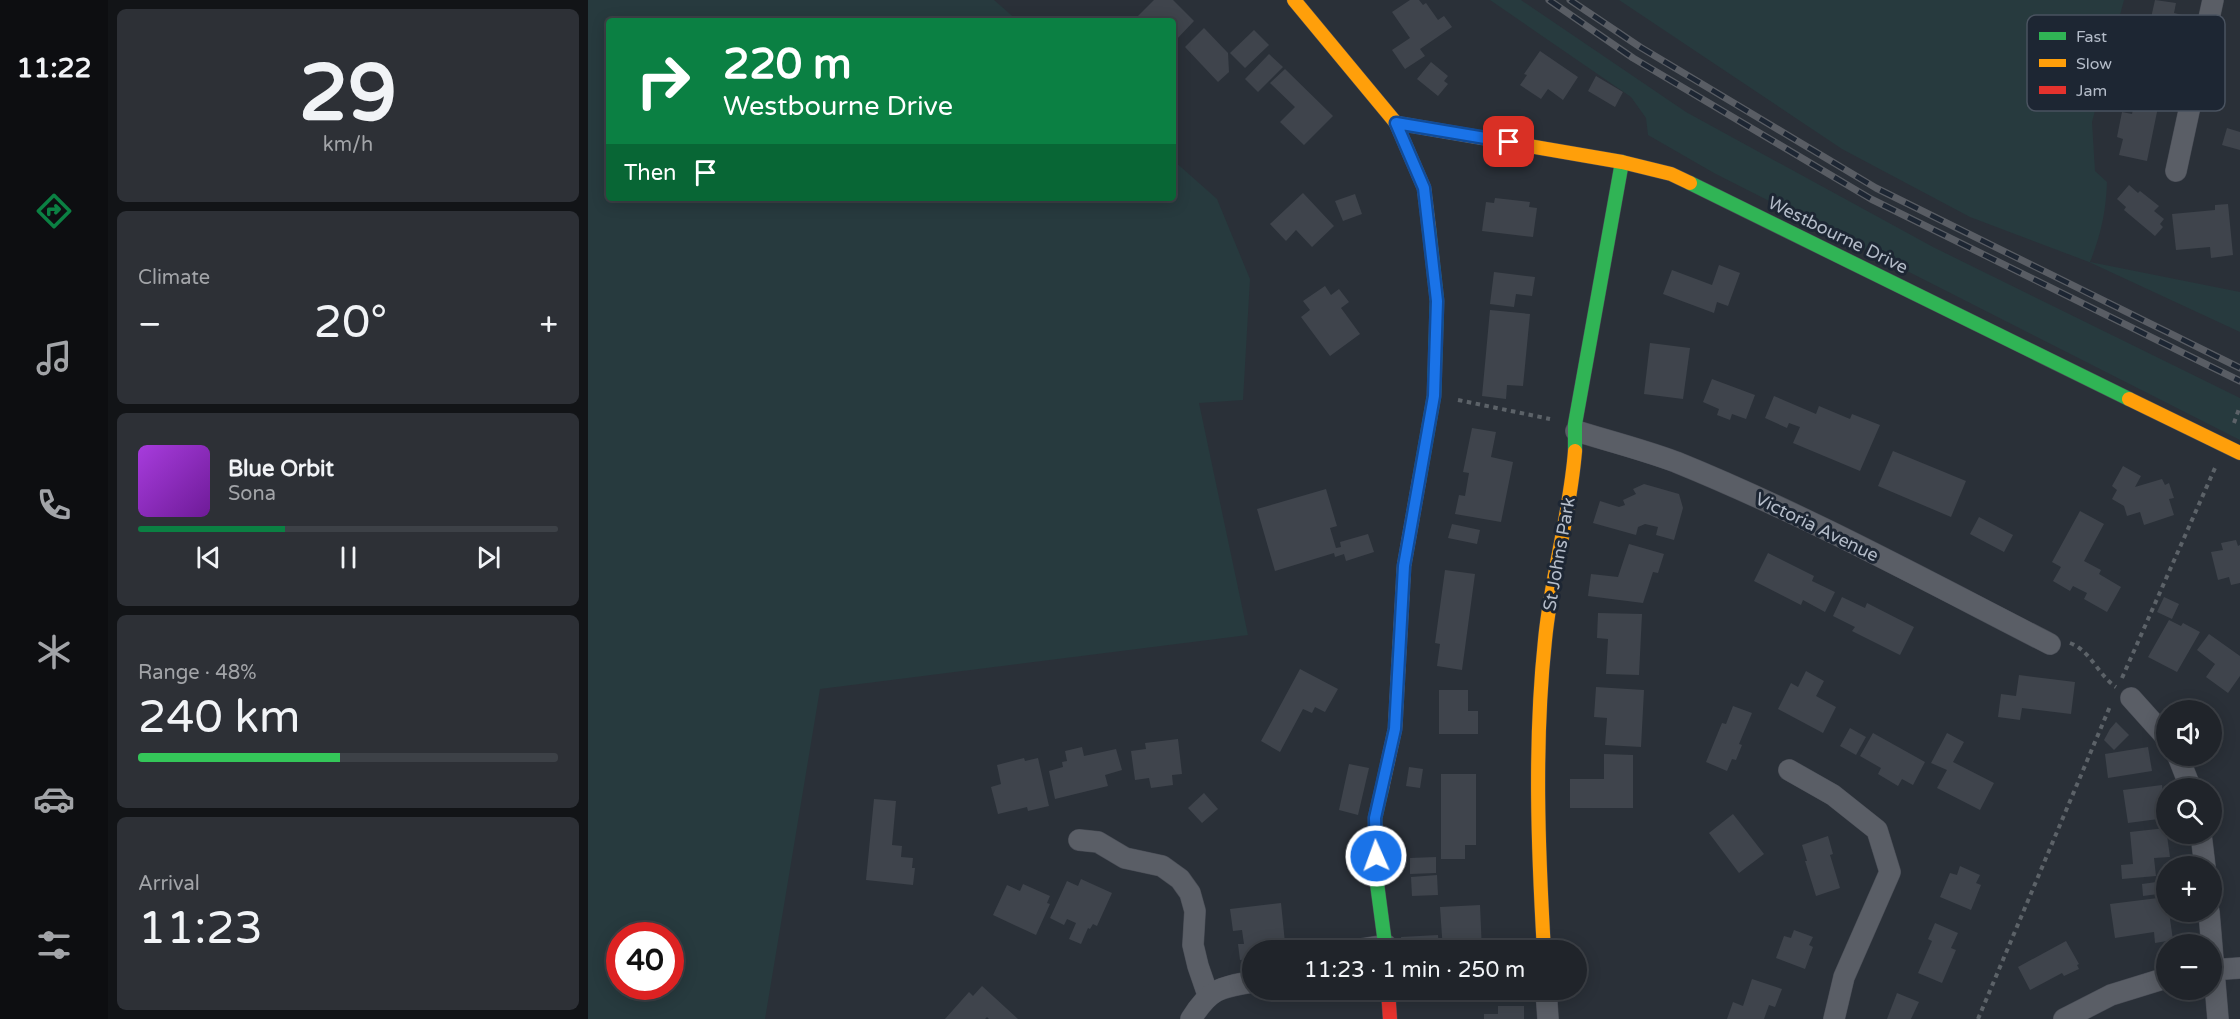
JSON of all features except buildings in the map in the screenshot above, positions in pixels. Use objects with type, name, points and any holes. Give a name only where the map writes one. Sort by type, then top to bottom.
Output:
[{"type":"street","points":[[1294,0],[1396,123],[1424,188],[1437,301],[1434,396],[1404,566],[1395,729],[1375,818],[1376,876],[1385,940]]},
{"type":"street","points":[[2210,15],[2213,0]]},
{"type":"street","points":[[2176,171],[2189,111]]},
{"type":"street","name":"Westbourne Drive","points":[[1396,123],[1622,162],[1671,174],[2240,453]]},
{"type":"street","name":"St Johns Park","points":[[1543,940],[1539,871],[1541,687],[1550,600],[1576,450],[1576,428],[1622,162]]},
{"type":"street","name":"Victoria Avenue","points":[[1576,428],[1674,462],[1759,499],[1837,535],[2050,644]]},
{"type":"street","points":[[2121,695],[2156,728]]},
{"type":"street","points":[[1789,770],[1833,795],[1877,830],[1890,872],[1844,977],[1834,1019]]},
{"type":"street","points":[[1079,840],[1098,842],[1125,858],[1162,866],[1180,879],[1190,894],[1195,911],[1193,945],[1209,995]]},
{"type":"street","points":[[2222,969],[2240,968]]},
{"type":"street","points":[[2064,1019],[2111,995],[2156,981]]},
{"type":"street","points":[[1191,1019],[1209,995],[1221,988],[1242,984]]},
{"type":"street","points":[[1389,1000],[1390,1019]]},
{"type":"street","points":[[1547,1000],[1548,1019]]},
{"type":"street","points":[[2216,1000],[2218,1019]]},
{"type":"path","points":[[1434,396],[1576,428]]},
{"type":"path","points":[[1978,1019],[2121,695],[2224,446]]},
{"type":"path","points":[[2050,644],[2060,640],[2082,648],[2108,681]]},
{"type":"green space","points":[[588,0],[994,0],[1015,18],[606,18],[606,201],[1176,201],[1176,163],[1217,199],[1250,279],[1243,400],[1199,403],[1248,635],[820,689],[765,1019],[588,1019]]},
{"type":"green space","points":[[1490,0],[1521,0],[1686,112],[1933,247],[2240,398],[2240,440],[1714,173],[1648,135],[1646,118],[1631,97]]},
{"type":"green space","points":[[1619,0],[2124,0],[2120,15],[2027,15],[2027,111],[2095,111],[2092,122],[2095,171],[2107,182],[2102,223],[2090,262],[2240,292],[2240,332],[2089,262],[1970,217],[1842,149]]},
{"type":"railway","points":[[1549,0],[1633,58],[1871,199],[2240,381]]},
{"type":"railway","points":[[1570,0],[1640,47],[1876,188],[2240,368]]},
{"type":"traffic: fast","points":[[1575,451],[1575,424],[1622,162]]},
{"type":"traffic: fast","points":[[1690,183],[2129,399]]},
{"type":"traffic: fast","points":[[1419,481],[1434,396],[1437,301],[1429,229]]},
{"type":"traffic: fast","points":[[1382,788],[1375,818],[1376,876],[1385,940]]},
{"type":"traffic: slow","points":[[1294,0],[1396,123],[1424,188],[1429,229]]},
{"type":"traffic: slow","points":[[1396,123],[1622,162],[1671,174],[1690,183]]},
{"type":"traffic: slow","points":[[2129,399],[2240,453]]},
{"type":"traffic: slow","points":[[1543,940],[1538,796],[1539,718],[1548,616],[1573,475],[1575,451]]},
{"type":"traffic: slow","points":[[1382,788],[1395,729],[1404,566],[1419,481]]},
{"type":"traffic: jam","points":[[1389,1000],[1390,1019]]},
{"type":"route","points":[[1376,856],[1375,818],[1395,729],[1404,566],[1434,396],[1437,301],[1424,188],[1396,123],[1509,142]]}]
